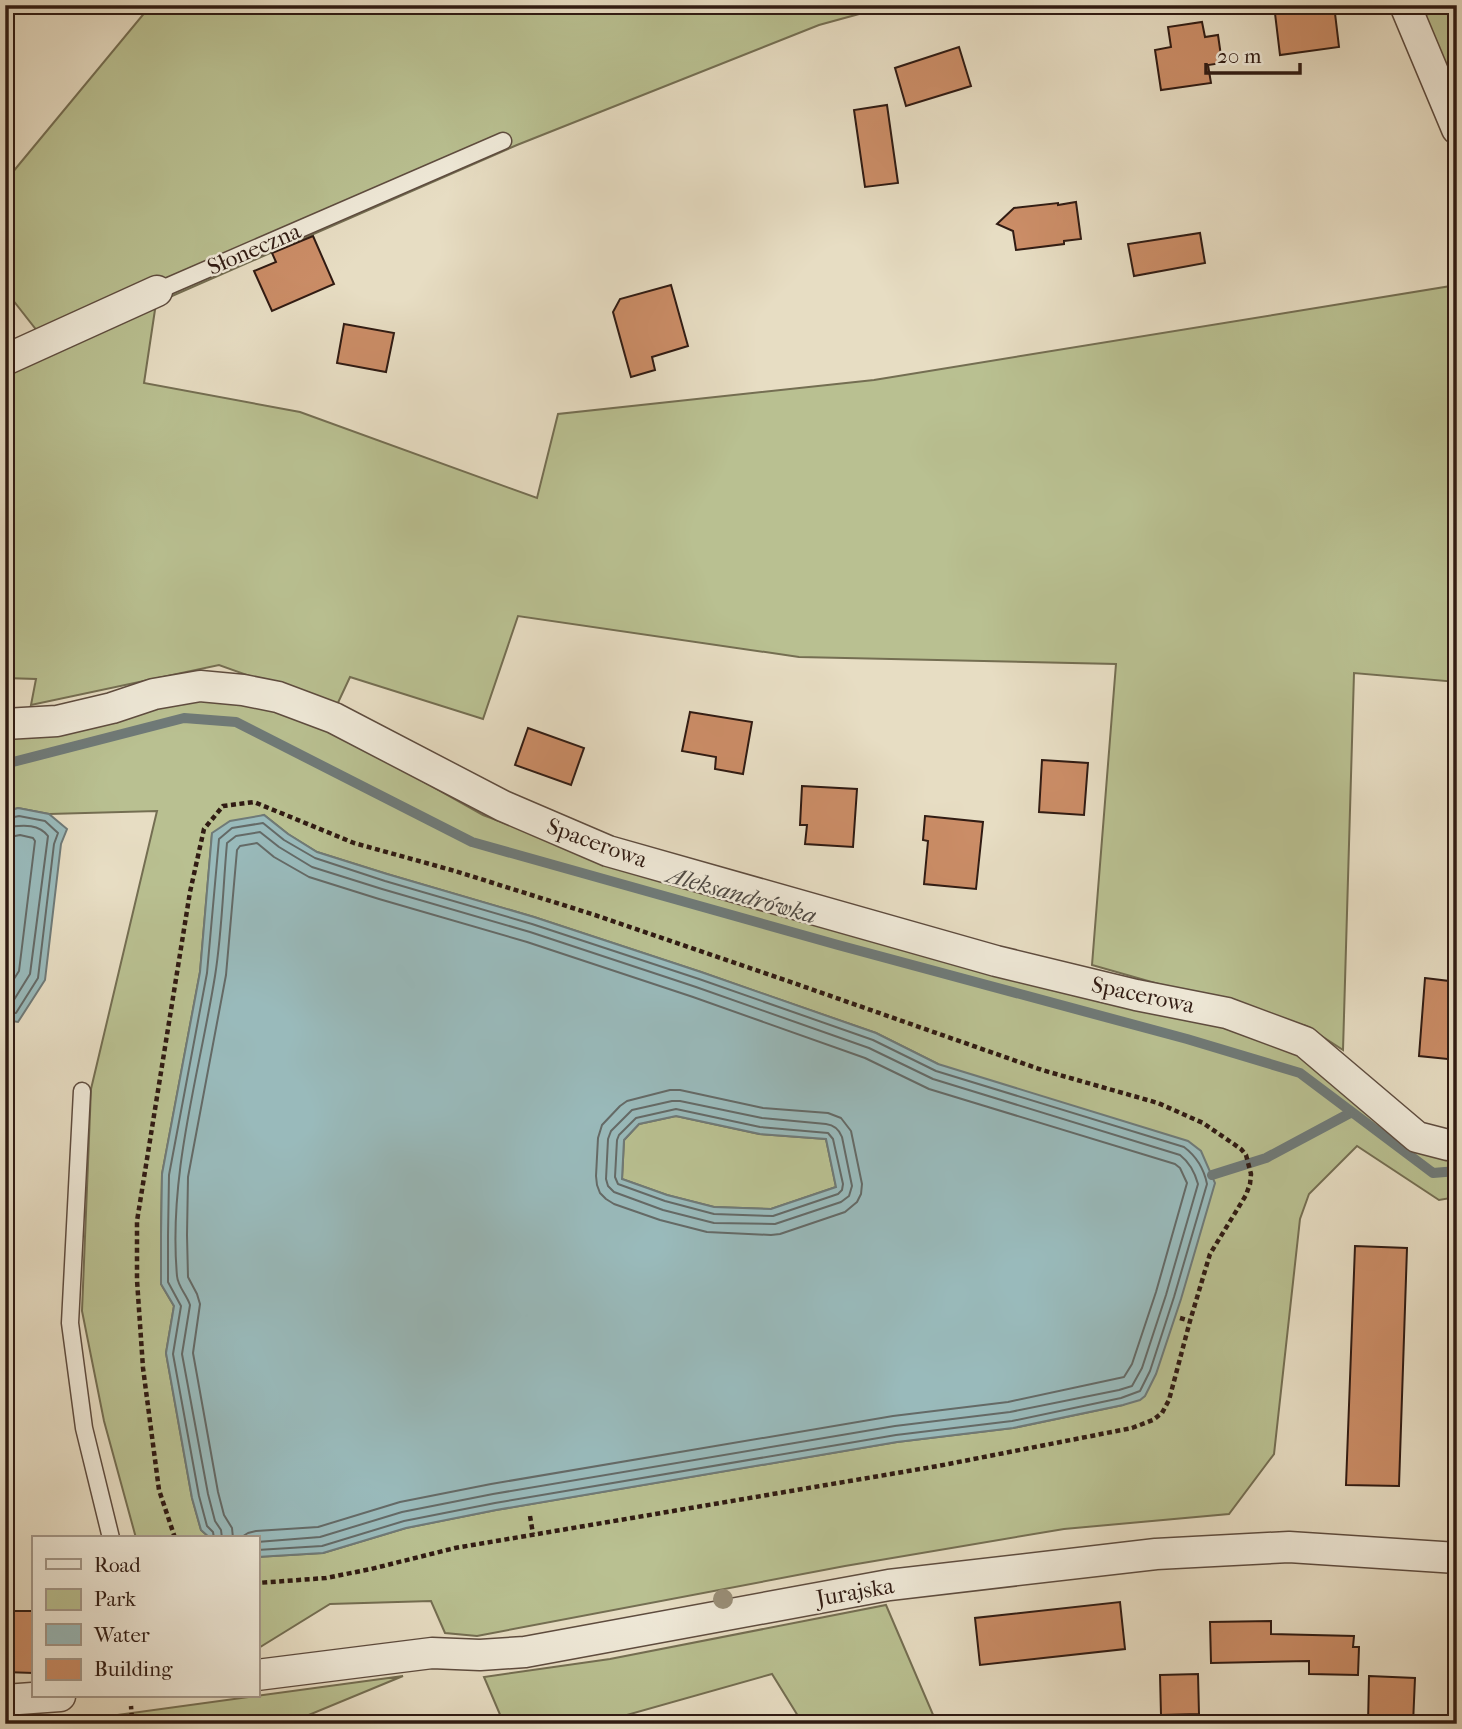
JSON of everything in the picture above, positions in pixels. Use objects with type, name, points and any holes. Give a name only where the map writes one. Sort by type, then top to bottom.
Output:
[{"type":"street","points":[[1405,5],[1457,129]]},
{"type":"street","name":"Słoneczna","points":[[5,360],[157,291]]},
{"type":"street","name":"Spacerowa","points":[[5,724],[57,721],[112,708],[153,694],[200,686],[278,696],[334,719],[503,806],[608,851],[996,961],[1136,995],[1227,1013],[1305,1042],[1417,1137],[1448,1145],[1457,1144]]},
{"type":"street","name":"Jurajska","points":[[259,1675],[432,1653],[480,1655],[525,1652],[889,1585],[1156,1553],[1289,1547],[1457,1558]]},
{"type":"street","points":[[5,1700],[32,1698]]},
{"type":"lane","name":"Słoneczna","points":[[157,291],[503,141]]},
{"type":"lane","points":[[82,1091],[70,1323],[84,1428],[111,1536]]},
{"type":"path","points":[[174,1536],[159,1490],[144,1368],[137,1280],[137,1221],[190,892],[204,829],[223,806],[254,802],[354,843],[456,871],[594,915],[1042,1070],[1158,1103],[1203,1123],[1246,1155],[1251,1174],[1250,1184],[1210,1254],[1169,1400],[1162,1413],[1153,1420],[1132,1428],[938,1466],[455,1548],[326,1578],[259,1583]]},
{"type":"path","points":[[1180,1318],[1190,1321]]},
{"type":"path","points":[[530,1516],[533,1534]]},
{"type":"path","points":[[127,1724],[132,1720],[131,1706]]},
{"type":"green space","points":[[151,5],[892,5],[819,25],[517,145],[156,303],[144,383],[300,412],[537,498],[558,414],[874,380],[1457,285],[1457,682],[1354,673],[1343,1050],[1306,1026],[1092,965],[1116,664],[799,657],[518,616],[483,719],[350,677],[336,707],[219,665],[31,705],[36,679],[5,678],[5,373],[52,350],[5,290],[5,167],[12,173]]},
{"type":"green space","points":[[1457,10],[1457,88],[1422,15]]},
{"type":"green space","points":[[229,696],[332,730],[483,815],[633,871],[1225,1023],[1295,1051],[1457,1156],[1457,1197],[1439,1200],[1357,1146],[1309,1194],[1300,1219],[1274,1454],[1229,1514],[1064,1529],[845,1566],[477,1636],[445,1633],[431,1601],[330,1604],[259,1648],[259,1557],[323,1553],[406,1528],[496,1510],[897,1442],[1013,1428],[1123,1405],[938,1064],[876,1033],[701,972],[534,917],[317,852],[264,815],[212,834],[200,972],[162,1174],[161,1284],[174,1306],[166,1353],[192,1498],[201,1530],[208,1536],[135,1536],[104,1421],[82,1311],[91,1089],[157,811],[49,814],[18,808],[5,812],[5,732],[183,699]]},
{"type":"green space","points":[[676,1116],[759,1134],[826,1139],[836,1187],[771,1209],[714,1207],[667,1195],[622,1179],[624,1140],[639,1124]]},
{"type":"green space","points":[[886,1605],[937,1724],[803,1724],[772,1674],[595,1724],[504,1724],[484,1677],[610,1659]]},
{"type":"green space","points":[[403,1676],[287,1724],[59,1723],[242,1698],[259,1698],[259,1696]]},
{"type":"water","points":[[18,808],[49,814],[67,829],[61,844],[45,980],[18,1022],[5,1020],[5,812]]},
{"type":"water","points":[[264,815],[317,852],[534,917],[701,972],[876,1033],[938,1064],[1188,1141],[1201,1151],[1215,1183],[1181,1299],[1156,1374],[1145,1396],[1123,1405],[1013,1428],[897,1442],[496,1510],[406,1528],[323,1553],[259,1557],[259,1536],[208,1536],[201,1530],[192,1498],[166,1353],[174,1306],[161,1284],[162,1174],[200,972],[212,833],[230,821]],"holes":[[[676,1116],[760,1134],[826,1139],[836,1187],[771,1209],[714,1207],[667,1195],[622,1179],[624,1140],[639,1124]]]},
{"type":"building","points":[[1274,5],[1334,5],[1339,47],[1280,55]]},
{"type":"building","points":[[1202,22],[1205,37],[1218,35],[1222,63],[1208,65],[1211,83],[1161,90],[1155,50],[1171,47],[1168,27]]},
{"type":"building","points":[[959,47],[971,86],[906,106],[895,68]]},
{"type":"building","points":[[887,105],[898,183],[865,187],[854,110]]},
{"type":"building","points":[[1076,202],[1081,239],[1064,241],[1064,244],[1016,250],[1013,231],[997,224],[1014,208]]},
{"type":"building","points":[[1200,233],[1205,263],[1134,276],[1128,244]]},
{"type":"building","points":[[313,236],[334,284],[272,311],[254,271],[276,262],[272,253]]},
{"type":"building","points":[[671,285],[688,346],[652,357],[655,370],[631,377],[613,312],[620,299]]},
{"type":"building","points":[[344,324],[394,333],[386,372],[337,363]]},
{"type":"building","points":[[690,712],[752,722],[743,774],[715,769],[716,757],[682,751]]},
{"type":"building","points":[[528,728],[584,748],[571,785],[515,765]]},
{"type":"building","points":[[1042,760],[1088,763],[1084,815],[1039,812]]},
{"type":"building","points":[[802,786],[857,789],[853,847],[805,844],[807,825],[800,825]]},
{"type":"building","points":[[925,816],[983,822],[976,889],[924,884],[928,841],[923,840]]},
{"type":"building","points":[[1425,978],[1457,982],[1457,1060],[1419,1056]]},
{"type":"building","points":[[1355,1246],[1407,1248],[1399,1486],[1346,1485]]},
{"type":"building","points":[[1120,1602],[1125,1649],[980,1665],[975,1618]]},
{"type":"building","points":[[5,1611],[32,1611],[32,1673],[5,1672]]},
{"type":"building","points":[[1271,1621],[1271,1634],[1354,1636],[1353,1647],[1359,1647],[1358,1675],[1309,1674],[1309,1661],[1211,1663],[1210,1622]]},
{"type":"building","points":[[1198,1674],[1199,1714],[1161,1715],[1160,1675]]},
{"type":"building","points":[[1369,1676],[1415,1678],[1413,1724],[1368,1724]]},
{"type":"waterway","name":"Aleksandrówka","points":[[5,764],[184,718],[236,722],[472,842],[1187,1039],[1300,1073],[1433,1173],[1457,1171]]},
{"type":"waterway","points":[[1212,1175],[1266,1158],[1352,1112]]}]
